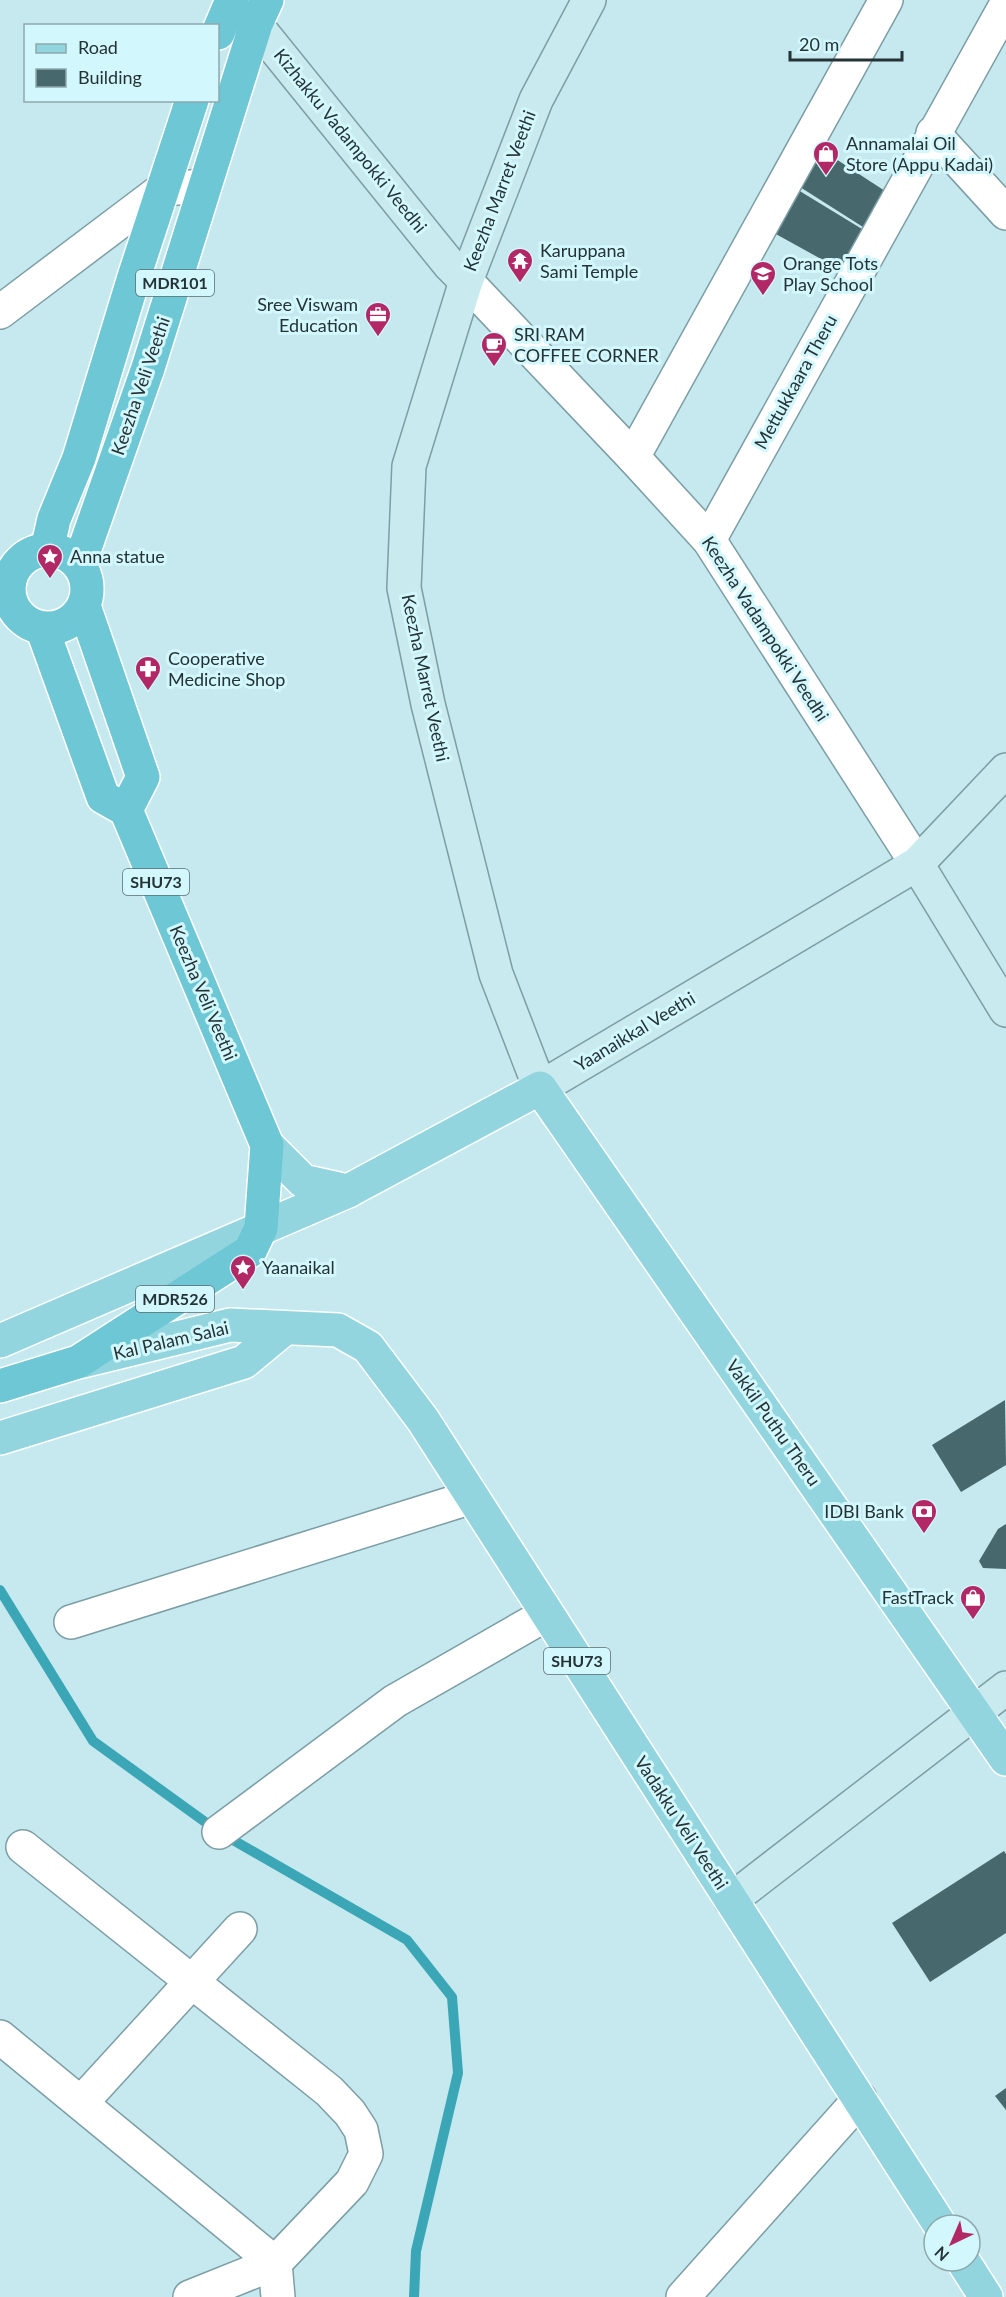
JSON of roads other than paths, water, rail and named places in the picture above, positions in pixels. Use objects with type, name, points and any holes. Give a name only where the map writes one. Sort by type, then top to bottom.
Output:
[{"type":"highway","points":[[219,32],[248,6]]},
{"type":"highway","name":"Keezha Veli Veethi","points":[[79,565],[148,368],[206,186],[248,6]]},
{"type":"highway","name":"Keezha Veli Veethi","points":[[47,550],[54,519],[79,458],[191,102]]},
{"type":"highway","points":[[21,623],[55,628],[67,625],[77,617],[84,606],[87,585],[85,574],[70,556],[47,550],[27,556],[7,573],[10,595],[14,608],[102,797],[126,810],[143,777],[84,606]]},
{"type":"highway","name":"Keezha Veli Veethi","points":[[126,810],[267,1145]]},
{"type":"highway","name":"MDR526","points":[[261,1228],[267,1145]]},
{"type":"highway","name":"Kal Palam Salai","points":[[0,1386],[78,1362],[250,1251],[261,1228]]},
{"type":"main road","name":"Keezha Marret Veethi","points":[[540,1088],[496,974],[428,704],[404,588],[409,466],[466,281],[536,100],[589,0]]},
{"type":"main road","name":"Kizhakku Vadampokki Veedhi","points":[[248,6],[449,264],[466,281]]},
{"type":"main road","name":"Yaanaikkal Veethi","points":[[0,1341],[348,1191],[540,1088],[916,864],[1006,770]]},
{"type":"main road","points":[[916,864],[1006,1010]]},
{"type":"main road","name":"Vakkil Puthu Theru","points":[[540,1088],[1006,1758]]},
{"type":"main road","name":"Keezha Veli Veethi","points":[[267,1145],[303,1181],[348,1191]]},
{"type":"main road","name":"Kal Palam Salai","points":[[78,1362],[230,1325],[338,1330],[368,1347]]},
{"type":"main road","points":[[0,1438],[244,1362],[285,1328]]},
{"type":"main road","name":"Vadakku Veli Veethi","points":[[368,1347],[423,1420],[932,2213]]},
{"type":"main road","points":[[731,1900],[1006,1688]]},
{"type":"main road","points":[[971,2273],[986,2297]]},
{"type":"street","points":[[633,457],[886,0]]},
{"type":"street","name":"Mettukkaara Theru","points":[[709,540],[1006,5]]},
{"type":"street","points":[[933,133],[1006,213]]},
{"type":"street","points":[[0,312],[163,189],[206,186]]},
{"type":"street","name":"Keezha Vadampokki Veedhi","points":[[466,281],[709,540],[916,864]]},
{"type":"street","points":[[71,1622],[472,1497]]},
{"type":"street","points":[[219,1832],[395,1701],[547,1614]]},
{"type":"street","points":[[23,1847],[329,2091],[350,2113],[361,2130],[366,2154],[352,2182],[276,2263],[190,2297]]},
{"type":"street","points":[[81,2103],[240,1929]]},
{"type":"street","points":[[0,2037],[276,2263],[278,2297]]},
{"type":"street","points":[[690,2294],[860,2099]]},
{"type":"waterway","points":[[0,1590],[93,1741],[219,1832],[407,1940],[452,1997],[458,2073],[416,2251],[414,2297]]},
{"type":"place","name":"Annamalai Oil Store (Appu Kadai)","points":[[826,177]]},
{"type":"place","name":"Karuppana Sami Temple","points":[[520,284]]},
{"type":"place","name":"Orange Tots Play School","points":[[763,297]]},
{"type":"place","name":"Sree Viswam Education","points":[[378,338]]},
{"type":"place","name":"SRI RAM COFFEE CORNER","points":[[494,368]]},
{"type":"place","name":"Anna statue","points":[[50,580]]},
{"type":"place","name":"Cooperative Medicine Shop","points":[[148,692]]},
{"type":"place","name":"Yaanaikal","points":[[243,1291]]},
{"type":"place","name":"IDBI Bank","points":[[924,1535]]},
{"type":"place","name":"FastTrack","points":[[973,1621]]}]
